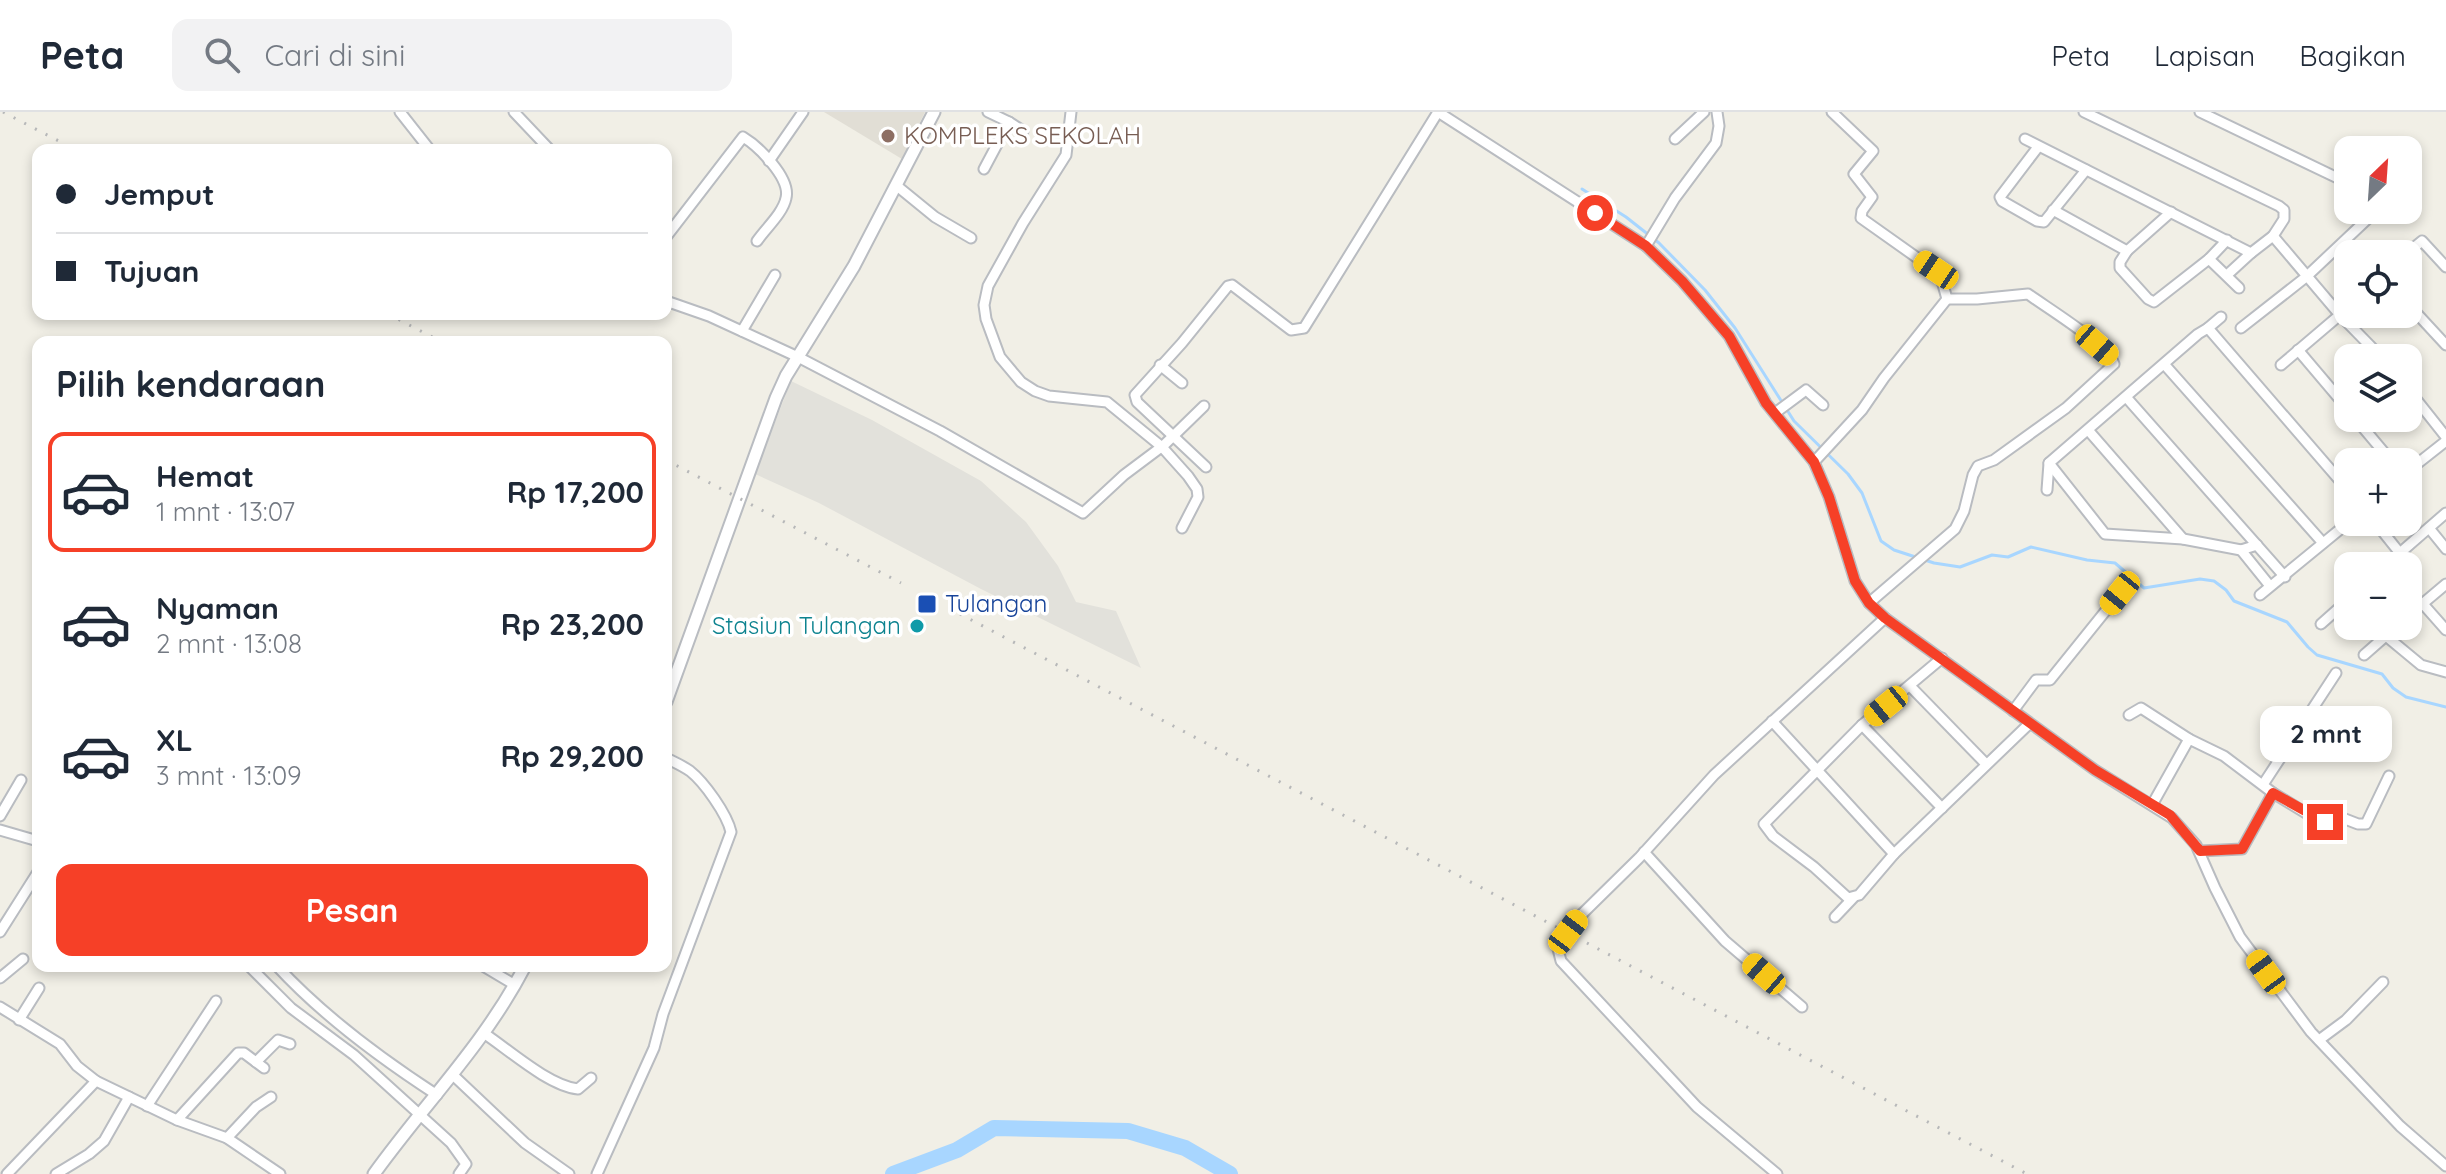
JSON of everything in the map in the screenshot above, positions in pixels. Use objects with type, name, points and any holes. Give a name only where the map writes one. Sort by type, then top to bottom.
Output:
[{"type":"street","points":[[400,112],[425,144]]},
{"type":"street","points":[[514,112],[544,144]]},
{"type":"street","points":[[769,161],[803,112]]},
{"type":"street","points":[[672,685],[776,398],[854,266],[934,112]]},
{"type":"street","points":[[988,112],[1023,131]]},
{"type":"street","points":[[1071,112],[1066,155],[988,286],[984,305],[986,319],[1000,357],[1021,382],[1035,391],[1049,396],[1107,402],[1206,467]]},
{"type":"street","points":[[1182,528],[1198,497],[1197,489],[1134,398],[1228,286],[1232,285],[1291,330],[1304,328],[1438,112],[1649,239],[1729,336],[1766,403],[1781,408],[1814,462],[1829,497],[1855,581],[1869,603],[2029,724],[2172,818],[2200,851],[2240,937],[2319,1040],[2390,1115],[2446,1166]]},
{"type":"street","points":[[1675,139],[1704,112]]},
{"type":"street","points":[[1649,239],[1690,175],[1716,143],[1719,126],[1717,112]]},
{"type":"street","points":[[1832,112],[1872,150],[1854,174],[1872,197],[1861,218],[1940,274],[1947,299]]},
{"type":"street","points":[[2084,112],[2284,210],[2285,216],[2273,236],[2227,275]]},
{"type":"street","points":[[2200,112],[2334,176]]},
{"type":"street","points":[[984,169],[1009,122]]},
{"type":"street","points":[[672,229],[742,137],[769,161],[784,181],[786,197],[757,241]]},
{"type":"street","points":[[2025,139],[2251,253]]},
{"type":"street","points":[[2038,147],[2000,199],[2040,222],[2044,222],[2086,170]]},
{"type":"street","points":[[897,186],[935,217],[971,238]]},
{"type":"street","points":[[2053,210],[2127,251]]},
{"type":"street","points":[[2171,212],[2127,251],[2120,262],[2120,268],[2148,299],[2154,302],[2209,259],[2227,240]]},
{"type":"street","points":[[2241,328],[2306,277],[2362,224]]},
{"type":"street","points":[[2273,236],[2306,277],[2334,302]]},
{"type":"street","points":[[2422,242],[2446,267]]},
{"type":"street","points":[[2209,259],[2239,288]]},
{"type":"street","points":[[742,331],[775,275]]},
{"type":"street","points":[[1869,603],[1955,529],[1978,466],[1994,460],[2066,408],[2114,364],[2111,356],[2083,333],[2028,294],[1947,299]]},
{"type":"street","points":[[1814,462],[1862,410],[1947,299]]},
{"type":"street","points":[[672,303],[798,357],[940,431],[1083,513],[1124,475],[1167,442],[1204,406]]},
{"type":"street","points":[[2047,490],[2049,463],[2221,317]]},
{"type":"street","points":[[2281,365],[2334,319]]},
{"type":"street","points":[[2422,319],[2446,345]]},
{"type":"street","points":[[2208,328],[2334,474]]},
{"type":"street","points":[[2358,328],[2371,344]]},
{"type":"street","points":[[2298,350],[2334,392]]},
{"type":"street","points":[[2164,364],[2323,543]]},
{"type":"street","points":[[1160,365],[1182,383]]},
{"type":"street","points":[[1781,408],[1806,390],[1823,405]]},
{"type":"street","points":[[2126,397],[2285,577]]},
{"type":"street","points":[[2422,407],[2446,439],[2422,459]]},
{"type":"street","points":[[2088,430],[2183,539]]},
{"type":"street","points":[[2367,432],[2380,448]]},
{"type":"street","points":[[2049,463],[2105,534],[2183,539],[2241,550],[2257,545]]},
{"type":"street","points":[[2386,536],[2399,552],[2446,513]]},
{"type":"street","points":[[2429,528],[2446,549]]},
{"type":"street","points":[[2260,595],[2334,534]]},
{"type":"street","points":[[2241,550],[2270,586]]},
{"type":"street","points":[[2446,584],[2423,604],[2446,630]]},
{"type":"street","points":[[2013,711],[2036,680],[2050,680],[2120,593]]},
{"type":"street","points":[[2321,624],[2334,612]]},
{"type":"street","points":[[1777,1174],[1697,1107],[1557,955],[1560,944],[1582,914],[1714,775],[1885,618]]},
{"type":"street","points":[[2364,655],[2381,640]]},
{"type":"street","points":[[2391,640],[2421,665],[2446,672]]},
{"type":"street","points":[[1853,898],[1840,892],[1814,867],[1773,836],[1764,824],[1862,725],[1942,658]]},
{"type":"street","points":[[2264,783],[2336,673]]},
{"type":"street","points":[[1910,686],[1986,764]]},
{"type":"street","points":[[2129,715],[2141,708],[2189,739],[2224,756],[2264,783],[2273,793],[2319,821],[2340,817],[2362,825],[2369,820],[2389,776]]},
{"type":"street","points":[[1772,721],[1894,854]]},
{"type":"street","points":[[1835,917],[1894,854],[2029,724]]},
{"type":"street","points":[[1862,725],[1942,808]]},
{"type":"street","points":[[2152,805],[2189,739]]},
{"type":"street","points":[[597,1174],[654,1048],[663,1014],[731,832],[729,823],[713,799],[691,772],[672,761]]},
{"type":"street","points":[[0,816],[21,780]]},
{"type":"street","points":[[2200,851],[2242,849],[2273,793]]},
{"type":"street","points":[[0,830],[32,839]]},
{"type":"street","points":[[1644,852],[1725,941],[1802,1007]]},
{"type":"street","points":[[0,932],[32,881]]},
{"type":"street","points":[[0,978],[23,959]]},
{"type":"street","points":[[271,972],[296,1000],[365,1054],[432,1100]]},
{"type":"street","points":[[271,972],[296,1000],[365,1054],[418,1115],[451,1143],[466,1164],[460,1174]]},
{"type":"street","points":[[493,972],[515,985]]},
{"type":"street","points":[[374,1174],[485,1034],[522,972]]},
{"type":"street","points":[[2319,1040],[2346,1020],[2383,982]]},
{"type":"street","points":[[19,1020],[39,988]]},
{"type":"street","points":[[147,1106],[216,1001]]},
{"type":"street","points":[[0,1007],[60,1044],[77,1066],[96,1081],[177,1120],[227,1138],[280,1174]]},
{"type":"street","points":[[485,1034],[542,1074],[572,1089],[578,1089],[591,1078]]},
{"type":"street","points":[[177,1120],[238,1053],[244,1053],[260,1065],[278,1040],[290,1044]]},
{"type":"street","points":[[454,1076],[525,1143],[569,1174]]},
{"type":"street","points":[[7,1174],[96,1081]]},
{"type":"street","points":[[56,1174],[104,1141],[129,1097]]},
{"type":"street","points":[[227,1138],[256,1107],[271,1097]]},
{"type":"shaded area","name":"KOMPLEKS SEKOLAH","points":[[824,112],[925,112],[902,159]]},
{"type":"shaded area","points":[[791,381],[872,420],[981,481],[1026,522],[1058,566],[1076,602],[1116,611],[1141,668],[981,589],[819,503],[755,474]]},
{"type":"waterway","points":[[1582,189],[1659,243],[1705,290],[1735,328],[1794,421],[1848,474],[1862,493],[1881,541],[1894,550],[1934,563],[1960,567],[1992,555],[2008,557],[2031,547],[2115,563],[2144,588],[2200,579],[2214,581],[2234,601],[2287,622],[2317,655],[2382,674],[2393,688],[2406,697],[2446,707]]},
{"type":"waterway","points":[[893,1174],[957,1150],[994,1128],[1128,1131],[1185,1148],[1230,1174]]},
{"type":"railway","points":[[3,112],[64,144]]},
{"type":"railway","points":[[400,320],[430,336]]},
{"type":"railway","points":[[672,463],[901,583]]},
{"type":"railway","points":[[960,614],[2027,1174]]},
{"type":"place","name":"KOMPLEKS SEKOLAH","points":[[888,136]]},
{"type":"place","name":"Tulangan","points":[[927,604]]},
{"type":"place","name":"Stasiun Tulangan","points":[[917,626]]},
{"type":"route","points":[[1595,213],[1646,246],[1682,281],[1729,336],[1766,403],[1814,462],[1829,497],[1855,581],[1869,603],[1885,618],[2095,770],[2170,815],[2200,851],[2242,849],[2273,793],[2325,822]]}]
